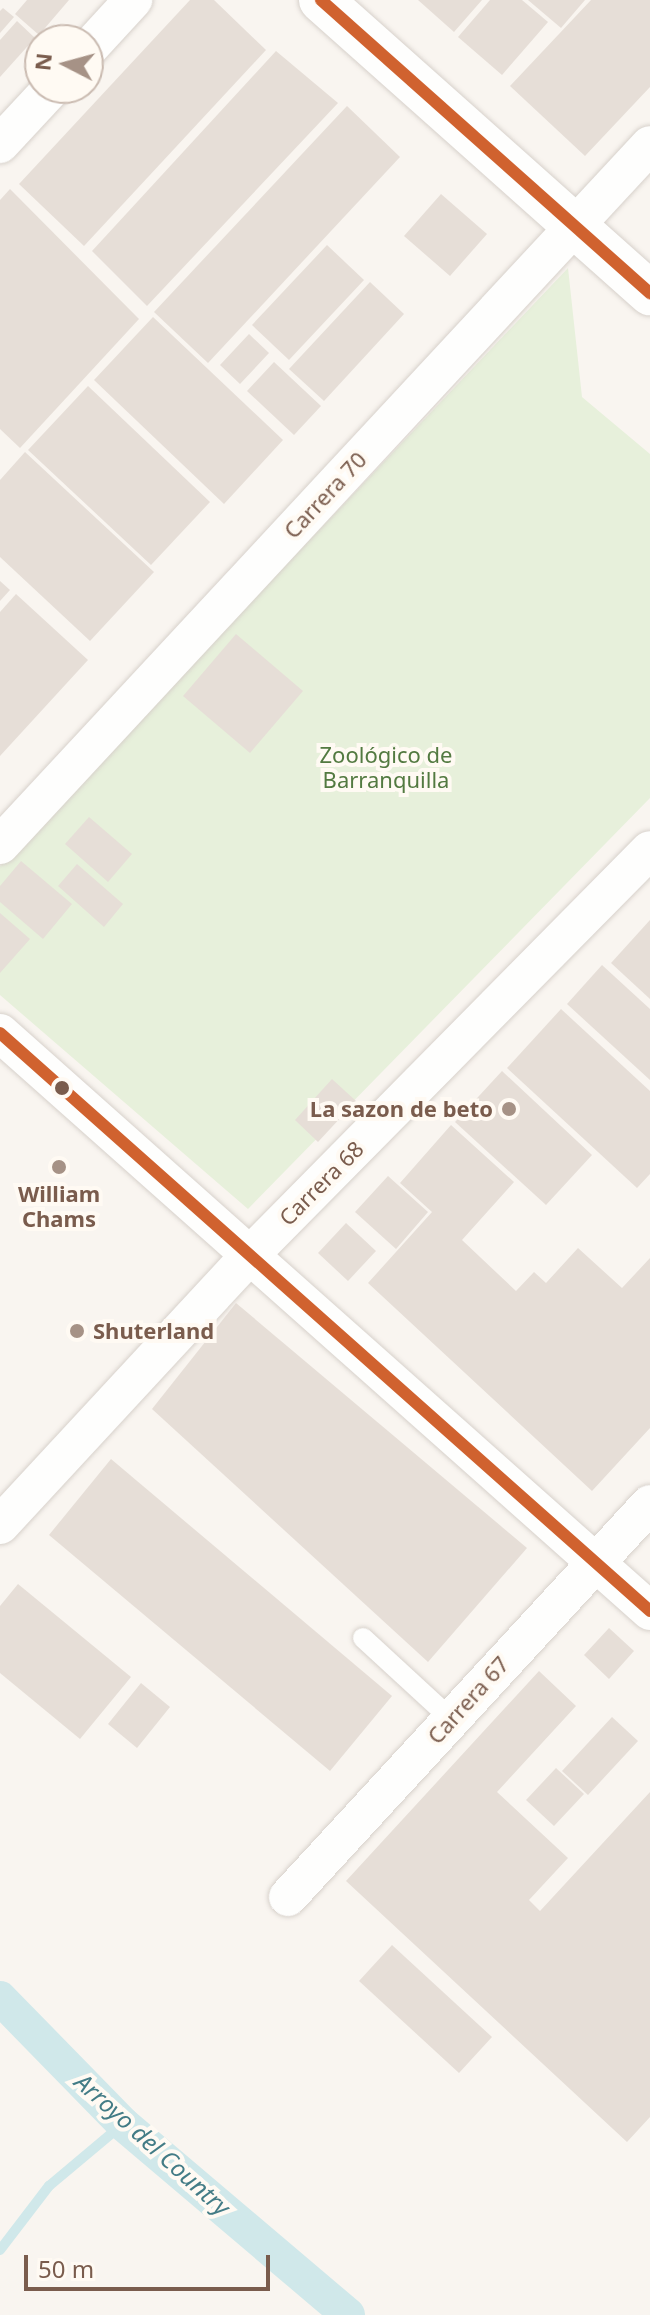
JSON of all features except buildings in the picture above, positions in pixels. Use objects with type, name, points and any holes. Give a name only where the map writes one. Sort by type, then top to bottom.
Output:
[{"type":"street","points":[[104,32],[133,0]]},
{"type":"street","points":[[321,0],[650,293]]},
{"type":"street","points":[[0,144],[37,104]]},
{"type":"street","name":"Carrera 70","points":[[0,845],[650,145]]},
{"type":"street","name":"Carrera 68","points":[[0,1525],[250,1255],[650,850]]},
{"type":"street","points":[[0,1033],[650,1611]]},
{"type":"street","name":"Carrera 67","points":[[288,1897],[650,1504]]},
{"type":"lane","points":[[363,1638],[451,1719]]},
{"type":"green space","name":"Zoológico de Barranquilla","points":[[568,268],[582,397],[650,454],[650,798],[248,1209],[0,995],[0,866]]},
{"type":"waterway","name":"Arroyo del Country","points":[[0,1998],[123,2124],[348,2315]]},
{"type":"waterway","points":[[0,2250],[49,2186],[123,2124]]},
{"type":"transit line","points":[[321,0],[650,293]]},
{"type":"transit line","points":[[0,1033],[650,1611]]},
{"type":"place","name":"La sazon de beto","points":[[509,1109]]},
{"type":"place","name":"William Chams","points":[[59,1167]]},
{"type":"place","name":"Shuterland","points":[[77,1331]]}]
